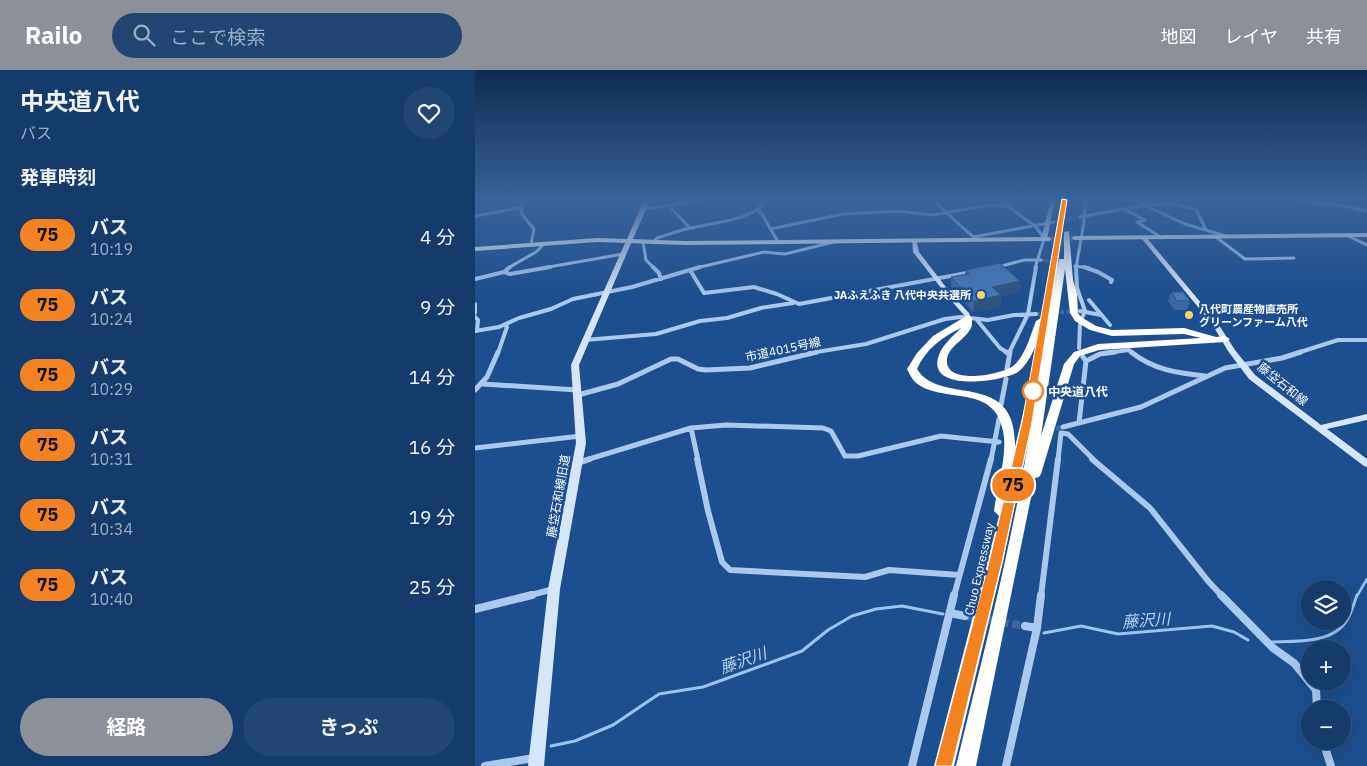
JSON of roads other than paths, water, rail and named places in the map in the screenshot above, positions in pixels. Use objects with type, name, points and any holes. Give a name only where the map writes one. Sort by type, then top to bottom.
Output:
[{"type":"highway","name":"Chuo Expressway","points":[[944,766],[996,562],[1034,389],[1059,232]]},
{"type":"highway","points":[[1074,232],[1069,280],[1073,294],[1073,308],[1078,318],[1085,324],[1112,333],[1184,331],[1225,339]]},
{"type":"highway","points":[[965,766],[1002,606],[1029,475],[1074,236]]},
{"type":"highway","points":[[972,319],[942,359],[943,367],[946,371],[957,377],[978,380],[1002,376],[1015,369],[1027,353],[1040,322],[1055,260]]},
{"type":"highway","points":[[972,319],[938,337],[917,360],[912,369],[916,378],[921,382],[937,388],[965,392],[984,398],[999,408],[1004,415],[1009,431],[1009,445],[996,562]]},
{"type":"highway","points":[[1002,606],[1034,475],[1072,359],[1083,351],[1098,347],[1225,339]]},
{"type":"main road","points":[[629,241],[633,232]]},
{"type":"main road","points":[[1074,236],[1162,238],[1367,235]]},
{"type":"main road","points":[[475,249],[597,240],[778,242],[1045,238]]},
{"type":"main road","name":"藤垈石和線","points":[[1144,238],[1200,305],[1241,364],[1263,386],[1320,428]]},
{"type":"street","points":[[531,244],[535,237],[535,232]]},
{"type":"street","points":[[654,242],[661,236],[674,232]]},
{"type":"street","points":[[773,232],[778,242]]},
{"type":"street","points":[[968,232],[975,238],[1003,232]]},
{"type":"street","points":[[1040,232],[1045,238]]},
{"type":"street","points":[[1007,368],[1009,354],[1027,314],[1046,232]]},
{"type":"street","points":[[1076,232],[1074,236],[1076,287],[1082,318]]},
{"type":"street","points":[[1153,232],[1162,238]]},
{"type":"street","points":[[1215,232],[1229,237]]},
{"type":"street","points":[[1346,235],[1367,245]]},
{"type":"street","points":[[1216,237],[1245,260],[1294,258]]},
{"type":"street","points":[[914,240],[916,252],[950,296],[1000,348],[1009,354]]},
{"type":"street","name":"藤垈石和線旧道","points":[[537,762],[554,589],[581,436],[575,365],[629,241]]},
{"type":"street","points":[[475,304],[475,315],[479,320],[476,331],[505,325],[519,318],[551,309],[573,299],[690,270],[765,252],[785,254],[840,241]]},
{"type":"street","points":[[643,242],[646,260],[659,273],[661,278]]},
{"type":"street","points":[[475,279],[504,272],[515,262],[541,249],[545,243]]},
{"type":"street","points":[[504,272],[510,274],[623,254]]},
{"type":"street","points":[[996,268],[1023,260],[1039,260]]},
{"type":"street","points":[[1075,266],[1084,265],[1107,276],[1112,280],[1111,282]]},
{"type":"street","points":[[690,270],[699,282],[703,293],[754,287],[777,294],[793,303]]},
{"type":"street","points":[[585,340],[656,334],[700,321],[727,318],[761,308],[793,303],[805,304],[979,270]]},
{"type":"street","points":[[1089,300],[1101,316]]},
{"type":"street","points":[[1082,311],[1101,316],[1108,320],[1110,325]]},
{"type":"street","name":"市道4015号線","points":[[483,384],[578,393],[618,384],[671,359],[677,359],[706,370],[750,368],[811,353],[866,344],[945,319],[1036,314]]},
{"type":"street","points":[[1079,348],[1080,324]]},
{"type":"street","points":[[475,390],[483,384],[492,367],[507,327],[505,325]]},
{"type":"street","points":[[1062,430],[1079,423],[1141,407],[1206,376],[1241,364],[1282,358],[1338,340],[1367,340]]},
{"type":"street","points":[[1079,423],[1085,359],[1100,354],[1129,350],[1147,365],[1155,368],[1206,376]]},
{"type":"street","points":[[1001,405],[1006,379]]},
{"type":"street","points":[[1320,428],[1367,417]]},
{"type":"street","points":[[912,766],[959,575],[998,442],[999,419]]},
{"type":"street","points":[[577,463],[691,428],[726,425],[823,428],[831,431],[845,456],[858,456],[941,436],[998,442]]},
{"type":"street","points":[[691,428],[708,512],[722,562],[730,570],[865,577],[889,570],[959,575]]},
{"type":"street","name":"藤垈石和線","points":[[1320,428],[1367,464]]},
{"type":"street","points":[[1006,766],[1037,628],[1062,430]]},
{"type":"street","points":[[1062,430],[1097,464],[1150,508],[1208,581],[1273,648],[1294,662],[1316,690],[1317,700]]},
{"type":"street","points":[[475,448],[581,436]]},
{"type":"street","points":[[475,608],[554,589]]},
{"type":"street","points":[[950,612],[965,616]]},
{"type":"street","points":[[1025,626],[1037,628]]},
{"type":"street","points":[[1326,750],[1331,766]]},
{"type":"street","points":[[485,766],[537,762]]},
{"type":"waterway","name":"藤沢川","points":[[1357,596],[1367,579]]},
{"type":"waterway","name":"藤沢川","points":[[1271,642],[1313,640],[1333,633],[1341,628],[1347,620],[1357,595]]},
{"type":"waterway","name":"藤沢川","points":[[551,746],[575,741],[613,725],[659,694],[703,687],[802,651],[828,630],[852,616],[876,609],[902,606],[943,614]]},
{"type":"waterway","name":"藤沢川","points":[[1044,633],[1081,626],[1118,634],[1212,626],[1234,632],[1248,640]]},
{"type":"tunnel","points":[[1049,239],[1074,238]]},
{"type":"tunnel","points":[[1041,260],[1055,262]]},
{"type":"tunnel","points":[[1036,314],[1076,311]]},
{"type":"tunnel","points":[[1049,431],[1063,427]]},
{"type":"tunnel","points":[[965,616],[1025,626]]},
{"type":"place","name":"JAふえふき 八代中央共選所","points":[[981,295]]},
{"type":"place","name":"八代町農産物直売所 グリーンファーム八代","points":[[1189,315]]},
{"type":"place","name":"中央道八代","points":[[1033,391]]}]
